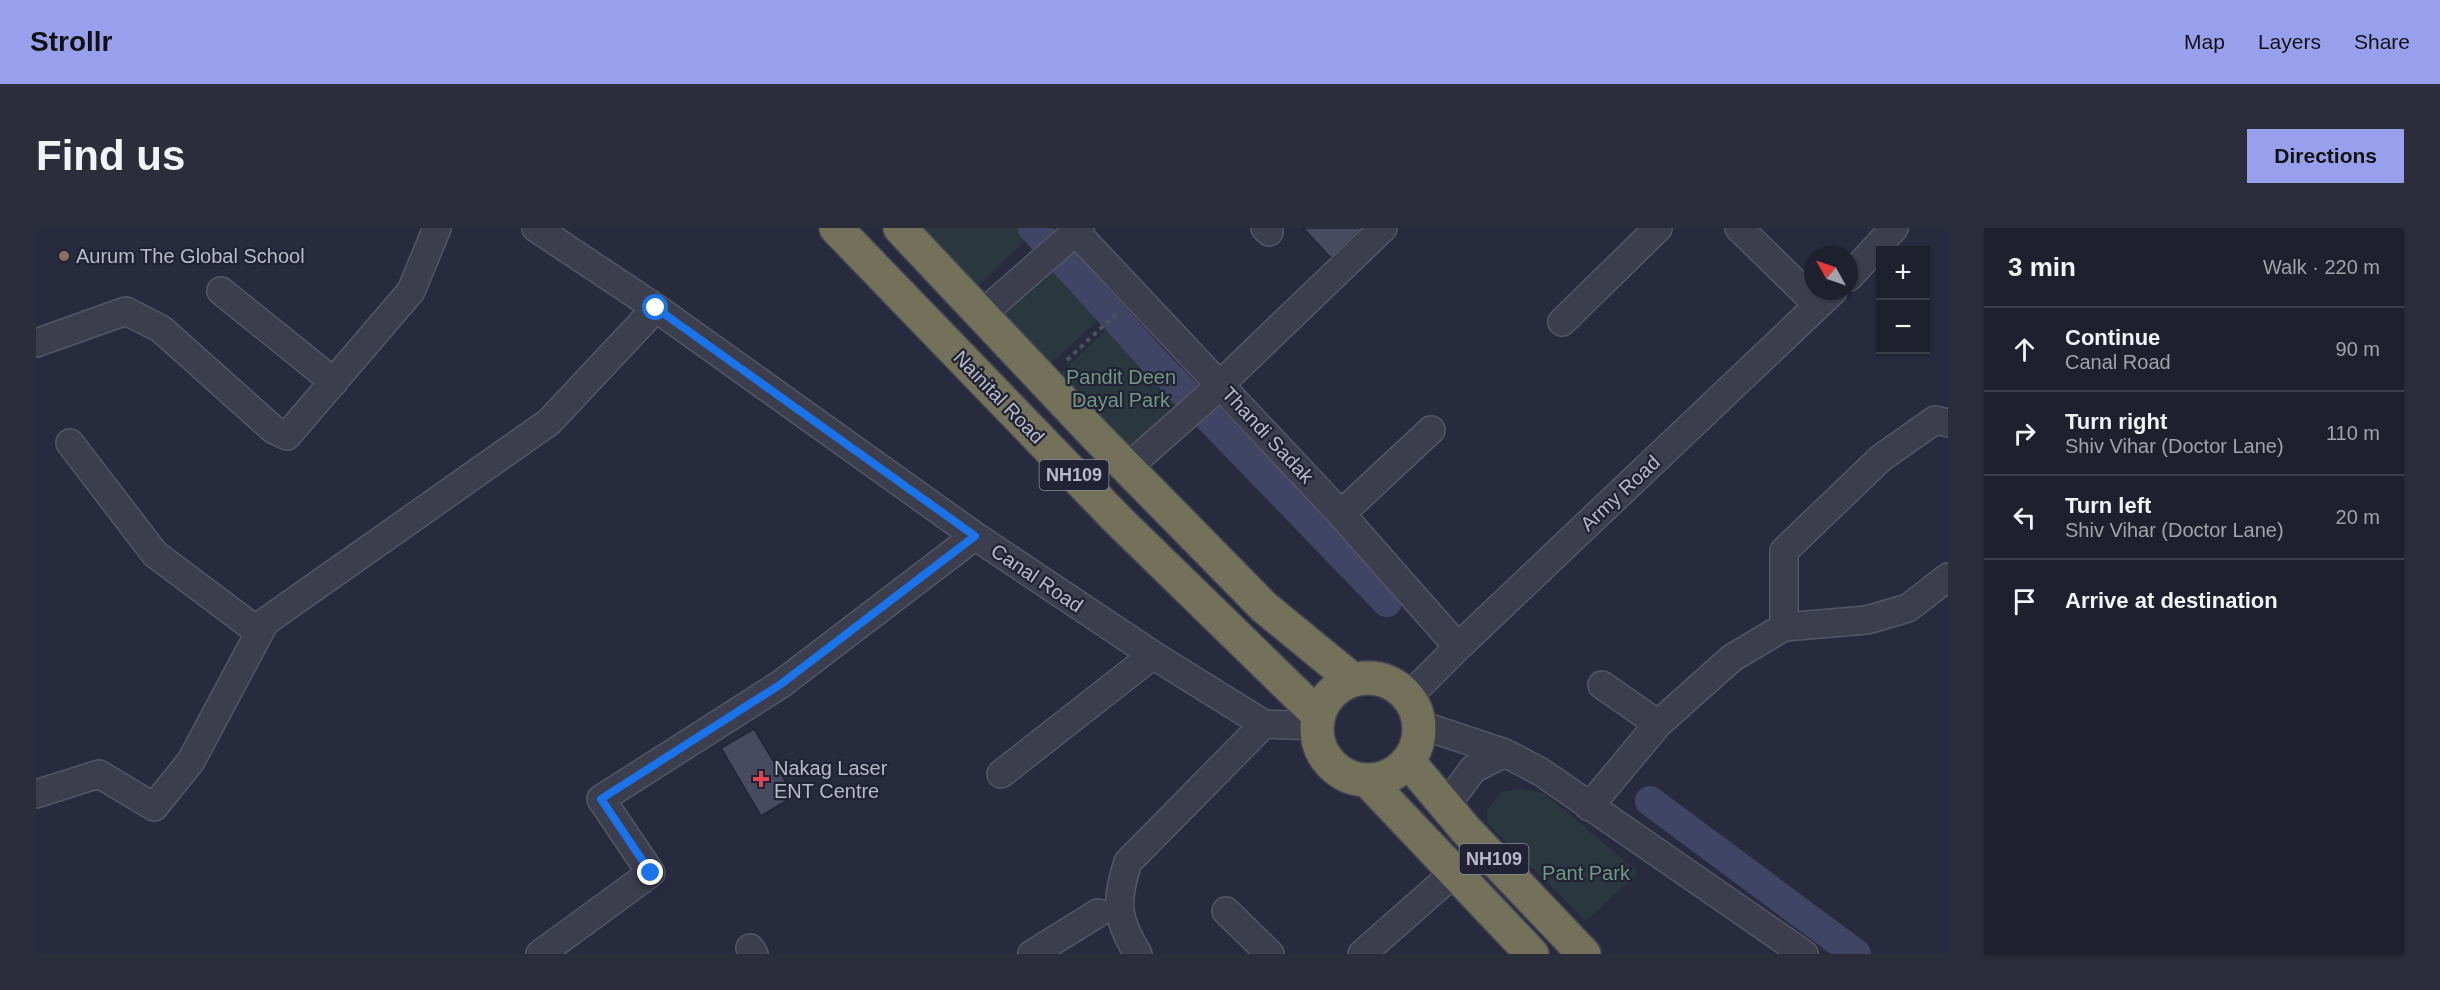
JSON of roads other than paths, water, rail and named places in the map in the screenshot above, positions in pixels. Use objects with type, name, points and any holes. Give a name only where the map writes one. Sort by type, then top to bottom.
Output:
[{"type":"highway","name":"Nainital Road","points":[[836,228],[1118,520],[1318,721]]},
{"type":"highway","name":"NH109","points":[[900,228],[1127,468],[1264,607],[1353,680]]},
{"type":"highway","points":[[949,345],[982,314]]},
{"type":"highway","points":[[1369,678],[1383,680],[1397,687],[1415,711],[1420,737],[1408,761],[1388,776],[1367,780],[1345,774],[1333,766],[1318,741],[1318,721],[1328,697],[1340,687],[1353,680],[1369,678]]},
{"type":"highway","name":"NH109","points":[[1408,761],[1445,807],[1584,954]]},
{"type":"highway","name":"NH109","points":[[1367,780],[1532,954]]},
{"type":"street","points":[[36,344],[126,311],[161,329],[274,430],[287,436],[411,291],[437,228]]},
{"type":"street","name":"Canal Road","points":[[537,228],[656,308],[975,536],[1153,655],[1264,724],[1318,721]]},
{"type":"street","points":[[1127,468],[1205,398],[1383,228]]},
{"type":"street","points":[[1562,322],[1658,228]]},
{"type":"street","points":[[1739,228],[1804,281]]},
{"type":"street","points":[[1858,267],[1894,228]]},
{"type":"street","points":[[982,314],[1067,238]]},
{"type":"street","name":"Thandi Sadak","points":[[1067,238],[1205,398],[1341,514],[1458,647]]},
{"type":"street","points":[[221,291],[334,382]]},
{"type":"street","name":"Army Road","points":[[1415,711],[1458,647],[1823,300]]},
{"type":"street","points":[[36,794],[99,774],[154,807],[191,761],[265,622],[549,422],[656,308]]},
{"type":"street","points":[[1784,627],[1784,551],[1881,458],[1935,420],[1948,423]]},
{"type":"street","points":[[1341,514],[1431,430]]},
{"type":"street","points":[[70,443],[155,554],[259,633]]},
{"type":"street","points":[[540,954],[651,873],[601,799],[781,684],[975,536]]},
{"type":"street","points":[[1589,807],[1658,724],[1732,658],[1784,627],[1867,620],[1908,608],[1948,577]]},
{"type":"street","points":[[1001,774],[1153,655]]},
{"type":"street","points":[[1602,685],[1658,724]]},
{"type":"street","points":[[1415,711],[1540,772],[1804,954]]},
{"type":"street","points":[[1137,954],[1122,929],[1118,893],[1128,862],[1264,724]]},
{"type":"street","points":[[1445,807],[1473,769],[1505,753]]},
{"type":"street","points":[[1362,954],[1455,872]]},
{"type":"street","points":[[1226,910],[1270,954]]},
{"type":"street","points":[[1032,954],[1098,913]]},
{"type":"waterway","points":[[1033,228],[1157,364],[1387,602]]},
{"type":"waterway","points":[[1650,801],[1856,954]]},
{"type":"place","name":"Aurum The Global School","points":[[64,256]]},
{"type":"place","name":"Nakag Laser ENT Centre","points":[[761,779]]},
{"type":"park label","name":"Pandit Deen Dayal Park","points":[[1121,388]]},
{"type":"park label","name":"Pant Park","points":[[1586,873]]}]
